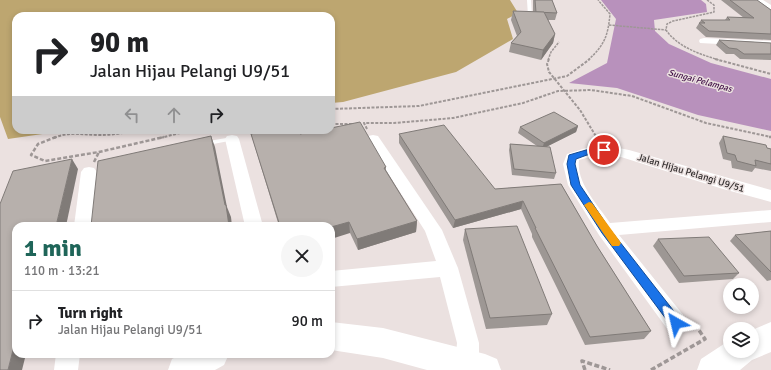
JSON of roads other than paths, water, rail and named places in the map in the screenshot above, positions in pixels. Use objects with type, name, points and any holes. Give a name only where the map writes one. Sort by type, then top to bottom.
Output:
[{"type":"street","points":[[757,0],[771,9]]},
{"type":"street","points":[[704,41],[771,44]]},
{"type":"street","points":[[369,131],[433,230],[448,268],[476,367]]},
{"type":"street","points":[[232,139],[253,222]]},
{"type":"street","name":"Jalan Hijau Pelangi U9/51","points":[[676,323],[605,230],[576,185],[571,164],[572,157],[586,152],[604,150],[624,153],[729,185],[771,196]]},
{"type":"street","points":[[84,222],[93,171]]},
{"type":"street","points":[[605,230],[771,216]]},
{"type":"street","points":[[335,279],[448,268]]},
{"type":"street","points":[[759,342],[771,336]]},
{"type":"street","points":[[335,337],[382,343],[476,367]]},
{"type":"street","points":[[66,370],[68,358]]},
{"type":"street","points":[[184,370],[206,358]]},
{"type":"street","points":[[713,370],[730,358]]},
{"type":"lane","points":[[529,0],[530,16]]},
{"type":"lane","points":[[192,147],[232,139]]},
{"type":"water","name":"Sungai Pelampas","points":[[601,0],[701,0],[706,4],[707,12],[654,20],[655,31],[669,44],[711,63],[771,79],[771,131],[698,115],[617,88],[569,83],[607,63],[616,19]]}]
